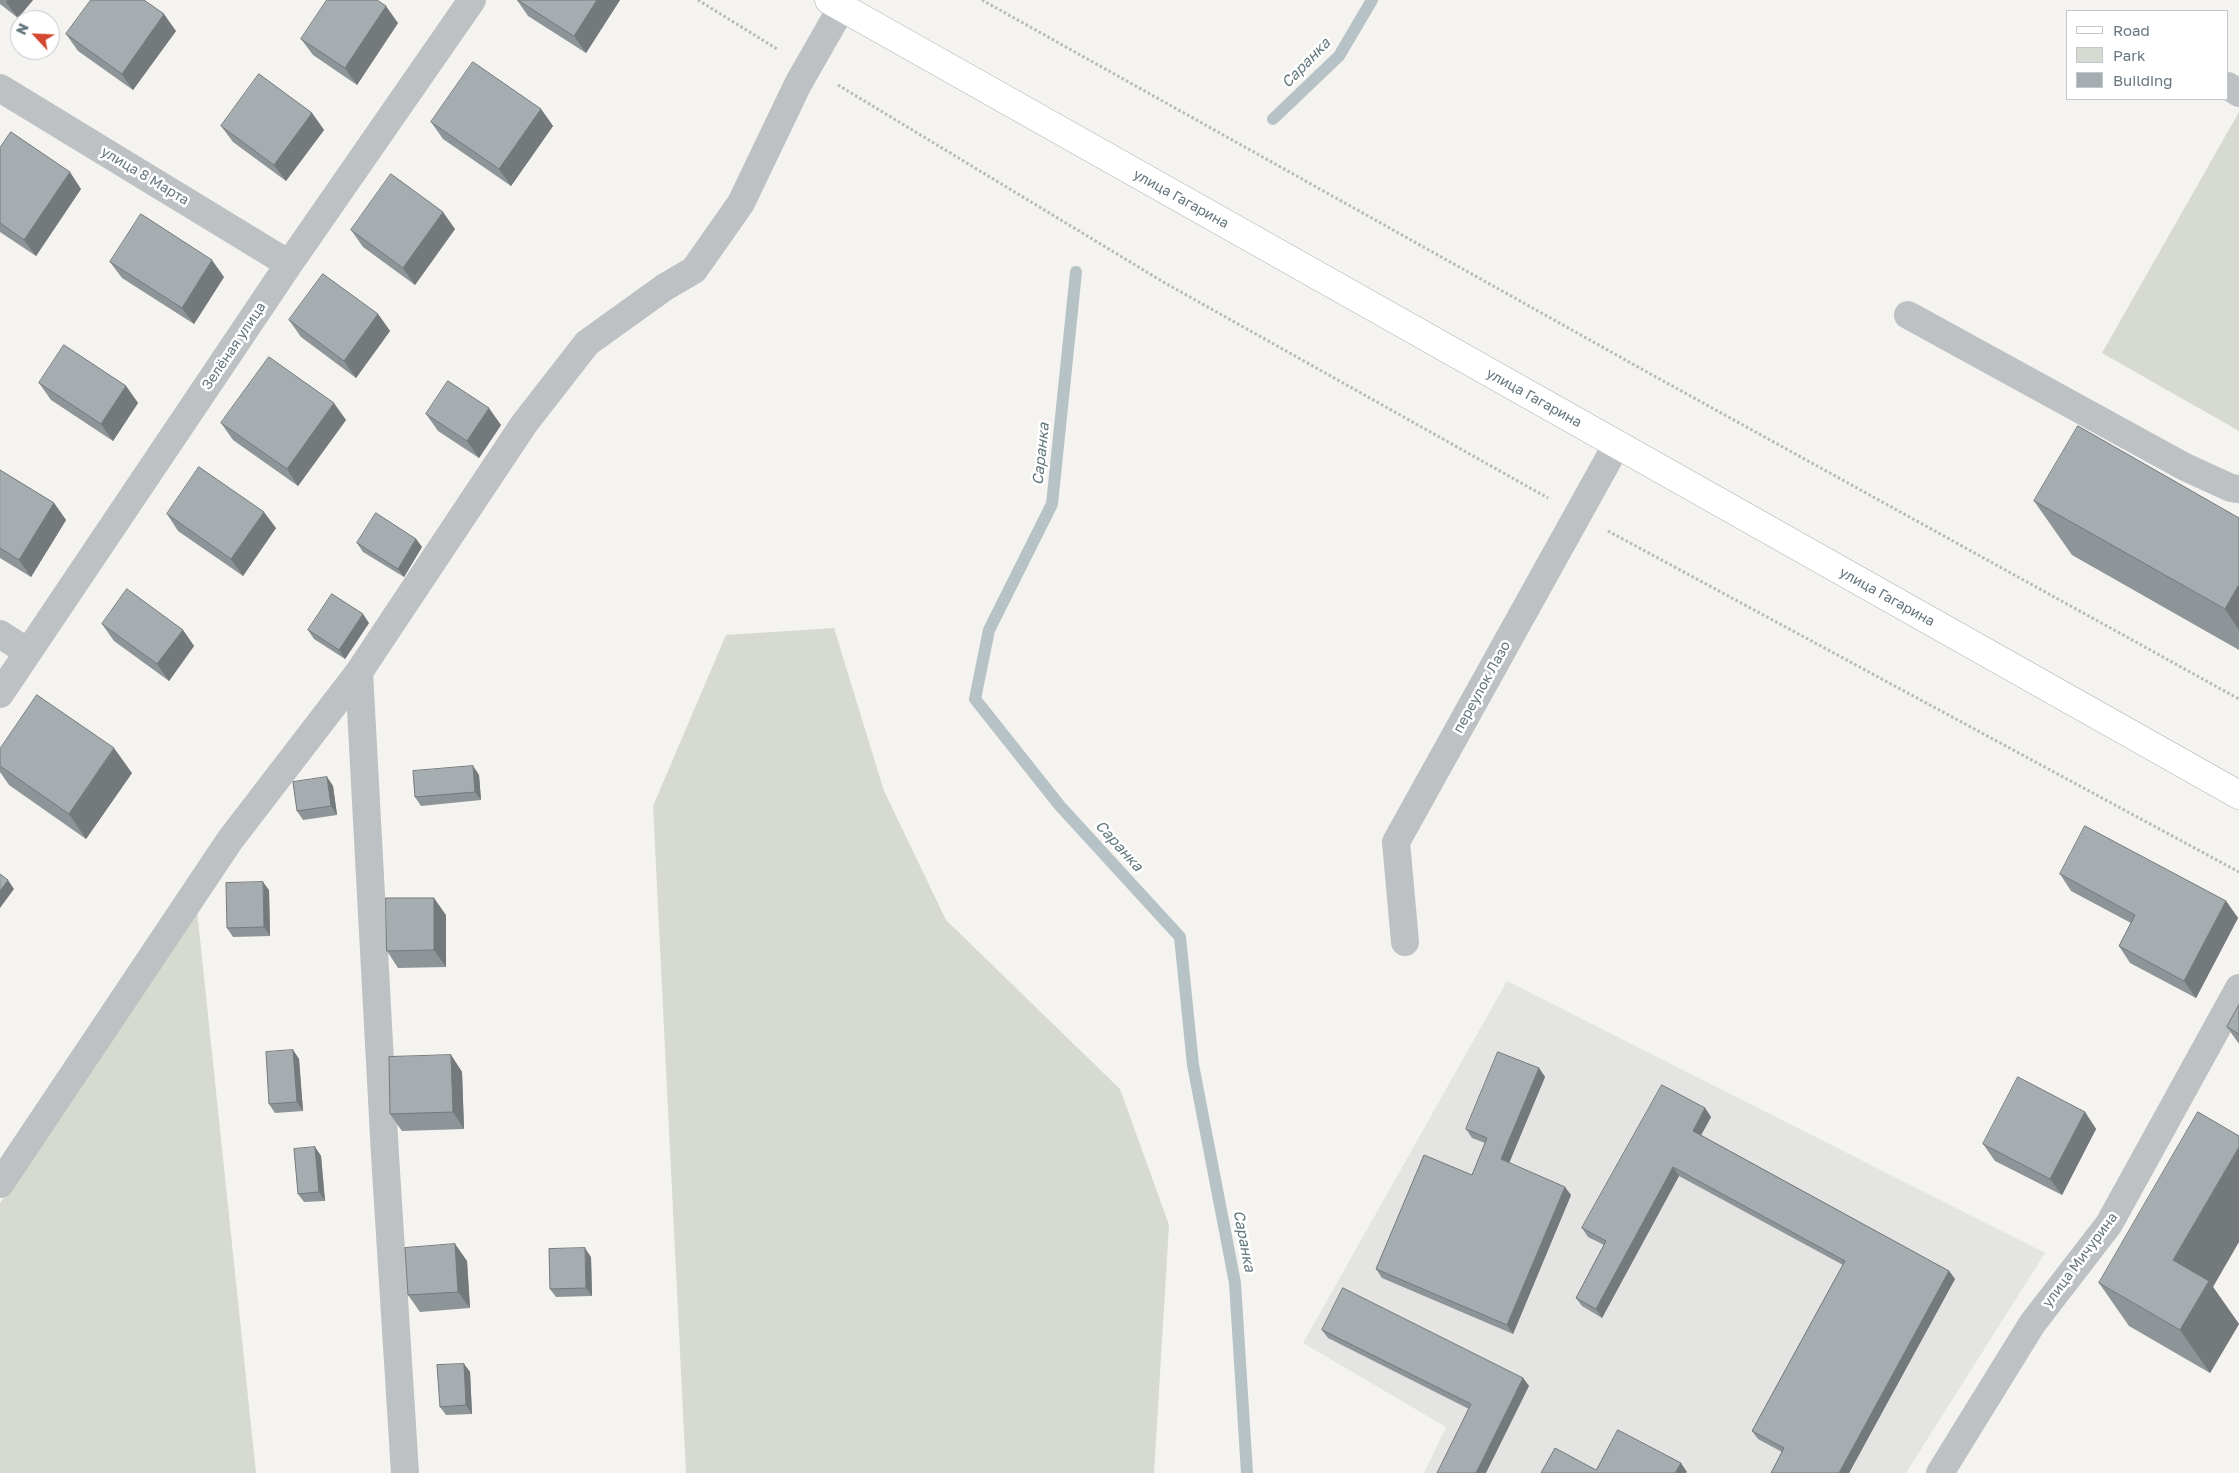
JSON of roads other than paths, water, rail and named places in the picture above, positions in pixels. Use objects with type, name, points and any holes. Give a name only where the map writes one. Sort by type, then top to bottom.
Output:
[{"type":"main road","name":"улица Гагарина","points":[[836,4],[2239,795]]},
{"type":"street","name":"Зелёная улица","points":[[0,694],[289,264],[472,0]]},
{"type":"street","points":[[0,1184],[230,840],[359,672],[524,424],[587,343],[665,287],[694,270],[741,203],[808,67],[836,4]]},
{"type":"street","name":"улица 8 Марта","points":[[0,88],[289,264]]},
{"type":"street","points":[[1908,315],[2185,467],[2231,488],[2239,489]]},
{"type":"street","name":"переулок Лазо","points":[[1405,942],[1396,842],[1617,444]]},
{"type":"street","points":[[0,634],[28,652]]},
{"type":"street","points":[[359,672],[385,1155],[405,1473]]},
{"type":"street","name":"улица Мичурина","points":[[1940,1473],[2032,1324],[2109,1224],[2239,988]]},
{"type":"waterway","name":"Саранка","points":[[1273,119],[1339,56],[1372,0]]},
{"type":"waterway","name":"Саранка","points":[[1076,272],[1052,504],[989,630],[975,699],[1060,806],[1180,937],[1193,1065],[1235,1283],[1247,1473]]}]
